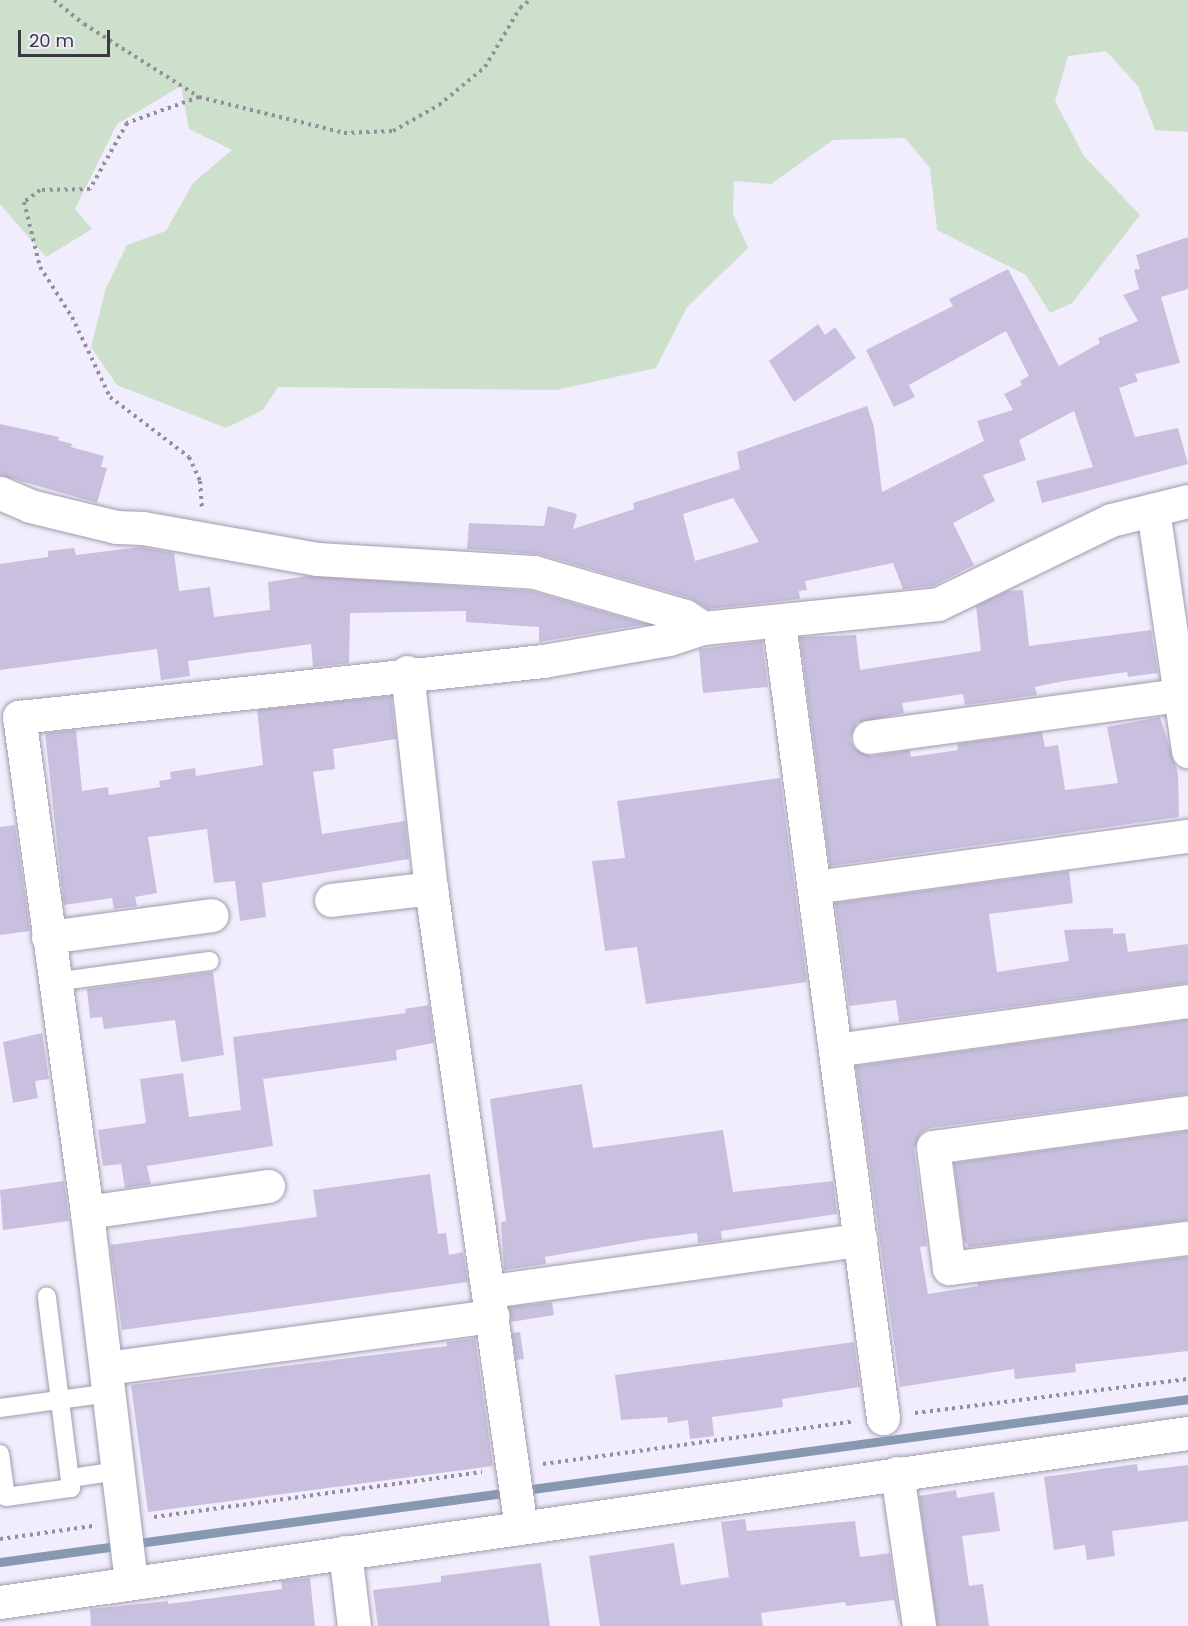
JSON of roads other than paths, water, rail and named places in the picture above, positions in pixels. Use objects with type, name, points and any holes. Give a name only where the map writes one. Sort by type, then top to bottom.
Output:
[{"type":"street","points":[[0,494],[30,506],[116,527],[143,528],[317,559],[534,572],[685,616],[703,628]]},
{"type":"street","points":[[130,1572],[87,1212],[19,717],[407,672],[543,661],[669,639],[703,628],[779,623],[938,604],[1110,520],[1188,501]]},
{"type":"street","points":[[1153,510],[1188,751]]},
{"type":"street","points":[[779,623],[883,1418]]},
{"type":"street","points":[[407,672],[431,888],[492,1304],[517,1494]]},
{"type":"street","points":[[869,737],[1180,695]]},
{"type":"street","points":[[814,887],[1188,836]]},
{"type":"street","points":[[331,900],[431,888]]},
{"type":"street","points":[[48,937],[212,915]]},
{"type":"street","points":[[835,1050],[1188,1001]]},
{"type":"street","points":[[1188,1112],[933,1147],[949,1268],[1188,1238]]},
{"type":"street","points":[[87,1212],[268,1186]]},
{"type":"street","points":[[108,1380],[492,1304],[860,1240]]},
{"type":"street","points":[[0,1602],[130,1572],[345,1552],[517,1494],[897,1473],[1188,1433]]},
{"type":"street","points":[[897,1473],[919,1626]]},
{"type":"street","points":[[345,1552],[354,1626]]},
{"type":"lane","points":[[54,982],[210,961]]},
{"type":"lane","points":[[0,1454],[6,1497],[71,1488],[47,1297]]},
{"type":"lane","points":[[0,1408],[60,1400],[108,1380]]},
{"type":"lane","points":[[70,1478],[118,1471]]},
{"type":"waterway","points":[[0,1562],[1188,1399]]}]
